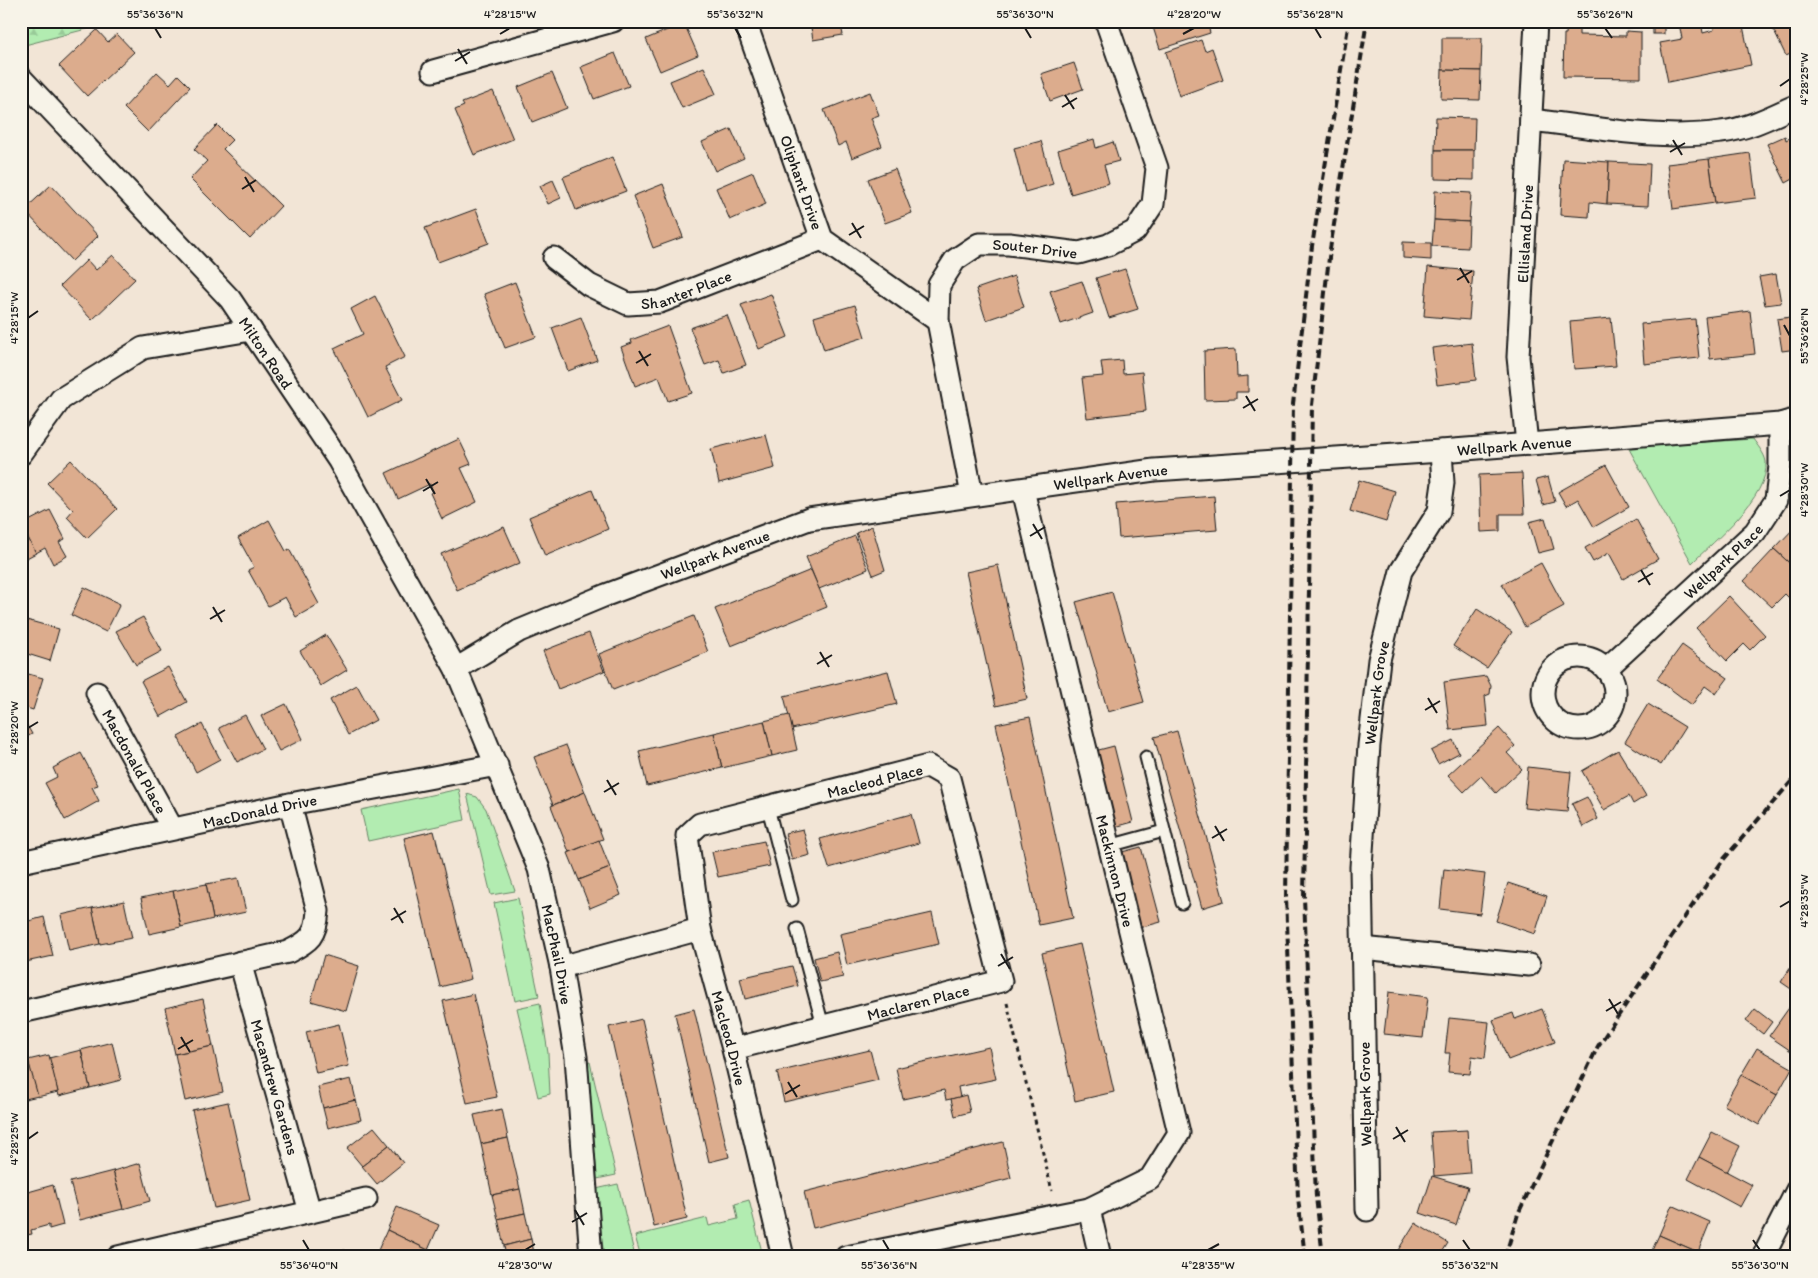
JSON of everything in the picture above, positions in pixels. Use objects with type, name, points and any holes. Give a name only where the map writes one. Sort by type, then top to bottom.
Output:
[{"type":"street","points":[[433,71],[613,21]]},
{"type":"street","name":"Oliphant Drive","points":[[745,21],[822,239],[938,321]]},
{"type":"street","name":"Souter Drive","points":[[972,495],[938,321],[939,285],[955,260],[979,244],[1009,244],[1079,253],[1108,245],[1135,231],[1153,204],[1157,168],[1106,21]]},
{"type":"street","name":"Ellisland Drive","points":[[1527,444],[1518,357],[1536,21]]},
{"type":"street","name":"Milton Road","points":[[21,78],[230,299],[339,461],[456,669]]},
{"type":"street","points":[[1531,120],[1671,136],[1722,132],[1766,120],[1797,105]]},
{"type":"street","name":"Shanter Place","points":[[554,258],[589,285],[628,304],[660,302],[822,239]]},
{"type":"street","points":[[21,454],[61,399],[143,348],[251,330]]},
{"type":"street","name":"Wellpark Avenue","points":[[456,669],[519,631],[606,595],[809,519],[1154,470],[1441,451],[1788,421]]},
{"type":"street","name":"Wellpark Place","points":[[1606,669],[1755,532],[1776,500],[1788,421]]},
{"type":"street","name":"Wellpark Grove","points":[[1368,1210],[1361,866],[1369,744],[1379,660],[1401,571],[1440,511],[1443,484],[1441,451]]},
{"type":"street","name":"Mackinnon Drive","points":[[846,1257],[1089,1209],[1150,1179],[1179,1133],[1023,490]]},
{"type":"street","name":"MacPhail Drive","points":[[456,669],[498,765],[539,869],[561,967],[576,1057],[591,1257]]},
{"type":"street","name":"Macdonald Place","points":[[97,693],[172,828]]},
{"type":"street","name":"MacDonald Drive","points":[[21,862],[290,804],[498,765]]},
{"type":"street","name":"Macleod Place","points":[[700,824],[928,766],[949,778],[976,877],[1001,981]]},
{"type":"street","points":[[21,1012],[288,952],[312,938],[317,925],[318,911],[290,804]]},
{"type":"street","name":"Macleod Drive","points":[[700,824],[687,836],[700,929],[733,1049],[783,1257]]},
{"type":"street","points":[[561,967],[700,929]]},
{"type":"street","points":[[1362,948],[1529,964]]},
{"type":"street","name":"Macandrew Gardens","points":[[240,962],[310,1212]]},
{"type":"street","name":"Maclaren Place","points":[[733,1049],[1001,981]]},
{"type":"street","points":[[1763,1257],[1797,1190]]},
{"type":"street","points":[[118,1257],[366,1198]]},
{"type":"street","points":[[1089,1209],[1100,1257]]},
{"type":"lane","points":[[1146,757],[1182,903]]},
{"type":"lane","points":[[768,808],[792,900]]},
{"type":"lane","points":[[1109,846],[1164,831]]},
{"type":"lane","points":[[798,929],[823,1026]]},
{"type":"path","points":[[1001,981],[1058,1216]]},
{"type":"green space","points":[[21,21],[117,21],[21,46]]},
{"type":"green space","points":[[1753,439],[1763,453],[1766,462],[1765,475],[1759,489],[1739,517],[1692,563],[1628,447]]},
{"type":"green space","points":[[459,789],[465,820],[368,841],[361,810]]},
{"type":"green space","points":[[467,794],[477,797],[486,809],[515,891],[491,895]]},
{"type":"green space","points":[[518,898],[539,996],[515,1001],[494,903]]},
{"type":"green space","points":[[540,1003],[548,1053],[550,1094],[538,1097],[517,1008]]},
{"type":"green space","points":[[590,1062],[616,1175],[597,1179],[587,1063]]},
{"type":"green space","points":[[618,1184],[635,1257],[604,1257],[596,1189]]},
{"type":"green space","points":[[749,1200],[763,1256],[641,1257],[635,1236],[707,1218],[709,1226],[738,1219],[735,1204]]},
{"type":"building","points":[[810,21],[840,21],[843,35],[813,40]]},
{"type":"building","points":[[1151,21],[1207,21],[1210,33],[1160,49]]},
{"type":"building","points":[[1450,21],[1488,21],[1488,25]]},
{"type":"building","points":[[1653,21],[1664,21],[1664,34],[1653,34]]},
{"type":"building","points":[[1701,21],[1703,33],[1714,30],[1712,21],[1742,21],[1751,65],[1668,82],[1660,43],[1682,39],[1679,23]]},
{"type":"building","points":[[1769,21],[1797,21],[1797,51],[1786,56]]},
{"type":"building","points":[[1567,22],[1579,22],[1579,35],[1626,36],[1626,31],[1641,32],[1641,78],[1563,77],[1564,34],[1566,34]]},
{"type":"building","points":[[684,23],[698,55],[660,71],[646,39]]},
{"type":"building","points":[[97,30],[108,42],[117,34],[134,52],[87,96],[59,66]]},
{"type":"building","points":[[1442,38],[1482,38],[1481,71],[1442,70]]},
{"type":"building","points":[[1201,40],[1205,51],[1212,48],[1223,80],[1179,96],[1166,52]]},
{"type":"building","points":[[615,53],[629,86],[594,99],[581,67]]},
{"type":"building","points":[[1074,63],[1083,89],[1050,101],[1041,74]]},
{"type":"building","points":[[704,67],[716,94],[682,108],[670,81]]},
{"type":"building","points":[[1442,70],[1481,71],[1480,100],[1441,99]]},
{"type":"building","points":[[157,72],[170,84],[178,75],[190,87],[148,132],[124,108]]},
{"type":"building","points":[[552,73],[567,108],[532,122],[518,87]]},
{"type":"building","points":[[493,91],[513,139],[474,155],[455,110],[464,106],[462,103]]},
{"type":"building","points":[[870,92],[879,115],[871,118],[882,146],[852,158],[846,142],[838,146],[824,110]]},
{"type":"building","points":[[1436,117],[1475,118],[1474,150],[1435,150]]},
{"type":"building","points":[[217,125],[232,140],[223,149],[281,206],[250,239],[190,179],[207,161],[194,149]]},
{"type":"building","points":[[731,129],[744,158],[715,171],[702,142]]},
{"type":"building","points":[[1797,134],[1797,177],[1786,183],[1767,144],[1785,136],[1786,140]]},
{"type":"building","points":[[1094,139],[1096,148],[1113,142],[1119,161],[1104,165],[1109,183],[1071,194],[1058,150]]},
{"type":"building","points":[[1041,141],[1053,184],[1025,192],[1014,148]]},
{"type":"building","points":[[1435,150],[1474,150],[1474,180],[1435,179]]},
{"type":"building","points":[[1750,153],[1756,198],[1715,203],[1709,159]]},
{"type":"building","points":[[612,157],[626,191],[576,210],[563,177]]},
{"type":"building","points":[[1563,159],[1609,162],[1607,204],[1590,202],[1589,217],[1560,215]]},
{"type":"building","points":[[1709,159],[1715,203],[1673,209],[1667,164]]},
{"type":"building","points":[[1609,162],[1650,164],[1648,206],[1607,204]]},
{"type":"building","points":[[895,169],[912,213],[885,223],[868,179]]},
{"type":"building","points":[[753,172],[766,204],[730,220],[716,188]]},
{"type":"building","points":[[553,180],[561,198],[548,204],[540,186]]},
{"type":"building","points":[[663,184],[683,237],[653,248],[633,196]]},
{"type":"building","points":[[51,185],[98,236],[72,261],[24,210]]},
{"type":"building","points":[[1435,191],[1471,193],[1469,222],[1434,220]]},
{"type":"building","points":[[476,209],[489,243],[438,262],[425,228]]},
{"type":"building","points":[[1434,220],[1469,222],[1468,248],[1432,246]]},
{"type":"building","points":[[1403,242],[1431,243],[1431,260],[1403,258]]},
{"type":"building","points":[[113,255],[135,279],[92,320],[60,286],[87,260],[96,270]]},
{"type":"building","points":[[1428,267],[1473,271],[1469,320],[1424,316]]},
{"type":"building","points":[[1125,269],[1138,309],[1109,318],[1096,278]]},
{"type":"building","points":[[1776,274],[1781,303],[1765,305],[1759,277]]},
{"type":"building","points":[[1014,276],[1024,307],[986,320],[976,289]]},
{"type":"building","points":[[1082,281],[1093,313],[1061,324],[1050,291]]},
{"type":"building","points":[[515,282],[536,337],[505,348],[484,294]]},
{"type":"building","points":[[771,294],[788,337],[759,349],[741,305]]},
{"type":"building","points":[[375,296],[405,357],[385,367],[402,400],[368,417],[334,348],[363,334],[351,309]]},
{"type":"building","points":[[855,305],[865,337],[824,350],[814,317]]},
{"type":"building","points":[[1750,311],[1755,354],[1710,359],[1705,317]]},
{"type":"building","points":[[727,315],[746,365],[724,373],[719,360],[705,365],[690,328]]},
{"type":"building","points":[[1797,316],[1797,349],[1782,351],[1777,319]]},
{"type":"building","points":[[581,317],[597,360],[568,371],[552,328]]},
{"type":"building","points":[[1611,318],[1616,366],[1574,369],[1570,322]]},
{"type":"building","points":[[1695,319],[1699,358],[1644,364],[1641,324]]},
{"type":"building","points":[[668,326],[692,393],[668,401],[659,377],[635,386],[621,347],[632,343],[631,340]]},
{"type":"building","points":[[1472,343],[1476,380],[1437,385],[1432,348]]},
{"type":"building","points":[[1236,349],[1237,377],[1248,376],[1248,392],[1236,392],[1236,399],[1205,400],[1204,351]]},
{"type":"building","points":[[1122,360],[1123,374],[1142,372],[1146,411],[1087,418],[1082,378],[1103,376],[1101,362]]},
{"type":"building","points":[[766,435],[775,468],[719,483],[711,449]]},
{"type":"building","points":[[459,439],[471,464],[461,468],[477,502],[442,519],[430,493],[433,492],[430,484],[398,499],[386,473]]},
{"type":"building","points":[[71,460],[117,509],[87,538],[67,517],[73,510],[47,483]]},
{"type":"building","points":[[1606,465],[1629,507],[1594,527],[1578,499],[1566,506],[1558,492]]},
{"type":"building","points":[[1522,473],[1524,514],[1500,514],[1500,531],[1481,532],[1479,475]]},
{"type":"building","points":[[1548,477],[1555,502],[1543,505],[1536,480]]},
{"type":"building","points":[[1359,480],[1395,491],[1386,522],[1350,511]]},
{"type":"building","points":[[592,490],[608,529],[545,556],[529,517]]},
{"type":"building","points":[[1214,496],[1217,530],[1119,538],[1116,504]]},
{"type":"building","points":[[50,510],[65,539],[59,542],[67,556],[53,564],[45,548],[36,553],[21,525]]},
{"type":"building","points":[[1545,518],[1554,549],[1538,553],[1529,522]]},
{"type":"building","points":[[1636,519],[1658,559],[1623,579],[1609,553],[1593,562],[1585,548]]},
{"type":"building","points":[[269,520],[286,551],[289,549],[319,604],[296,617],[285,597],[268,606],[248,570],[254,567],[238,538]]},
{"type":"building","points":[[21,525],[36,553],[21,561]]},
{"type":"building","points":[[1797,525],[1797,570],[1774,549]]},
{"type":"building","points":[[872,526],[885,570],[873,575],[856,533]]},
{"type":"building","points":[[504,527],[520,563],[457,590],[441,554]]},
{"type":"building","points":[[855,536],[868,569],[819,589],[806,557]]},
{"type":"building","points":[[1774,549],[1797,570],[1797,598],[1793,602],[1785,594],[1772,607],[1744,581]]},
{"type":"building","points":[[1541,563],[1564,606],[1525,627],[1502,584]]},
{"type":"building","points":[[998,565],[1027,699],[996,706],[966,572]]},
{"type":"building","points":[[811,570],[827,607],[731,646],[715,609]]},
{"type":"building","points":[[84,587],[120,604],[106,632],[71,615]]},
{"type":"building","points":[[1112,592],[1144,702],[1108,712],[1076,602]]},
{"type":"building","points":[[1729,596],[1765,635],[1750,650],[1744,644],[1727,661],[1696,628]]},
{"type":"building","points":[[1477,609],[1512,632],[1487,668],[1453,646]]},
{"type":"building","points":[[694,616],[708,652],[613,690],[599,654]]},
{"type":"building","points":[[143,617],[162,651],[136,665],[116,631]]},
{"type":"building","points":[[23,619],[59,629],[50,661],[21,652]]},
{"type":"building","points":[[589,633],[604,671],[558,689],[543,651]]},
{"type":"building","points":[[326,635],[347,670],[321,686],[300,651]]},
{"type":"building","points":[[1682,645],[1728,678],[1716,694],[1705,686],[1692,705],[1657,679]]},
{"type":"building","points":[[168,667],[187,702],[160,717],[141,681]]},
{"type":"building","points":[[888,671],[897,704],[792,729],[784,696]]},
{"type":"building","points":[[21,672],[43,678],[33,710],[21,706]]},
{"type":"building","points":[[1486,676],[1491,686],[1490,694],[1485,696],[1488,726],[1450,730],[1444,682]]},
{"type":"building","points":[[357,685],[376,720],[348,735],[330,700]]},
{"type":"building","points":[[286,704],[303,739],[279,751],[261,716]]},
{"type":"building","points":[[1648,704],[1685,727],[1661,765],[1625,742]]},
{"type":"building","points":[[245,715],[263,749],[237,762],[219,728]]},
{"type":"building","points":[[789,715],[797,750],[772,756],[764,721]]},
{"type":"building","points":[[1030,717],[1073,918],[1039,925],[996,724]]},
{"type":"building","points":[[764,721],[772,756],[722,768],[714,733]]},
{"type":"building","points":[[26,724],[32,734],[21,740],[21,726]]},
{"type":"building","points":[[202,724],[220,759],[196,772],[178,737]]},
{"type":"building","points":[[1499,728],[1515,746],[1507,753],[1522,769],[1496,793],[1481,776],[1464,792],[1448,775]]},
{"type":"building","points":[[1177,731],[1224,901],[1202,908],[1154,737]]},
{"type":"building","points":[[714,733],[722,768],[647,786],[639,751]]},
{"type":"building","points":[[1453,740],[1459,753],[1438,764],[1431,751]]},
{"type":"building","points":[[566,745],[585,792],[553,805],[534,757]]},
{"type":"building","points":[[1114,746],[1133,822],[1111,828],[1091,752]]},
{"type":"building","points":[[1618,750],[1646,796],[1633,804],[1629,796],[1604,810],[1582,771]]},
{"type":"building","points":[[81,753],[98,785],[92,787],[99,801],[65,820],[45,783],[57,777],[53,768]]},
{"type":"building","points":[[1528,767],[1571,772],[1567,812],[1524,808]]},
{"type":"building","points":[[585,792],[603,839],[569,852],[551,806]]},
{"type":"building","points":[[1587,797],[1598,819],[1583,827],[1572,804]]},
{"type":"building","points":[[911,814],[919,843],[829,868],[820,839]]},
{"type":"building","points":[[803,829],[810,855],[792,860],[785,833]]},
{"type":"building","points":[[434,831],[471,979],[440,987],[404,838]]},
{"type":"building","points":[[599,840],[610,868],[579,880],[568,853]]},
{"type":"building","points":[[764,841],[770,866],[718,877],[712,852]]},
{"type":"building","points":[[1141,847],[1161,922],[1139,928],[1118,853]]},
{"type":"building","points":[[610,868],[621,895],[590,908],[579,880]]},
{"type":"building","points":[[1444,869],[1485,874],[1480,914],[1440,909]]},
{"type":"building","points":[[238,878],[246,912],[213,919],[206,884]]},
{"type":"building","points":[[1508,883],[1547,896],[1535,934],[1496,921]]},
{"type":"building","points":[[206,884],[213,919],[181,927],[173,891]]},
{"type":"building","points":[[173,891],[181,927],[149,934],[141,898]]},
{"type":"building","points":[[124,901],[132,938],[100,944],[92,908]]},
{"type":"building","points":[[92,908],[100,944],[69,951],[61,915]]},
{"type":"building","points":[[932,913],[939,944],[847,965],[840,934]]},
{"type":"building","points":[[44,917],[53,956],[21,963],[21,923]]},
{"type":"building","points":[[1080,944],[1114,1092],[1075,1101],[1042,953]]},
{"type":"building","points":[[837,952],[843,977],[820,982],[814,958]]},
{"type":"building","points":[[324,955],[359,966],[346,1011],[311,1001]]},
{"type":"building","points":[[792,966],[798,986],[745,999],[740,978]]},
{"type":"building","points":[[1791,967],[1797,971],[1797,993],[1781,982]]},
{"type":"building","points":[[1389,992],[1428,997],[1423,1038],[1384,1034]]},
{"type":"building","points":[[473,994],[497,1097],[467,1103],[443,1001]]},
{"type":"building","points":[[203,999],[213,1046],[175,1054],[165,1008]]},
{"type":"building","points":[[1791,1005],[1797,1009],[1797,1055],[1769,1036]]},
{"type":"building","points":[[694,1009],[729,1157],[709,1162],[675,1014]]},
{"type":"building","points":[[1542,1009],[1555,1042],[1508,1060],[1493,1020],[1513,1013],[1515,1019]]},
{"type":"building","points":[[1755,1009],[1772,1022],[1763,1034],[1746,1021]]},
{"type":"building","points":[[1449,1018],[1489,1022],[1485,1058],[1472,1056],[1470,1074],[1448,1072],[1450,1053],[1445,1053]]},
{"type":"building","points":[[642,1019],[687,1219],[654,1227],[609,1027]]},
{"type":"building","points":[[339,1024],[349,1066],[316,1073],[306,1032]]},
{"type":"building","points":[[112,1042],[121,1080],[90,1088],[81,1050]]},
{"type":"building","points":[[213,1046],[223,1092],[185,1101],[175,1054]]},
{"type":"building","points":[[989,1047],[996,1079],[958,1087],[960,1097],[951,1099],[946,1100],[944,1090],[903,1099],[896,1068]]},
{"type":"building","points":[[1757,1048],[1792,1068],[1777,1095],[1741,1075]]},
{"type":"building","points":[[81,1050],[90,1088],[59,1096],[49,1058]]},
{"type":"building","points":[[870,1050],[878,1080],[784,1102],[777,1072]]},
{"type":"building","points":[[49,1055],[58,1092],[37,1097],[28,1060]]},
{"type":"building","points":[[28,1060],[38,1096],[21,1100],[21,1062]]},
{"type":"building","points":[[1741,1075],[1777,1095],[1759,1125],[1724,1105]]},
{"type":"building","points":[[351,1079],[356,1100],[323,1108],[318,1087]]},
{"type":"building","points":[[966,1095],[970,1112],[955,1116],[951,1099]]},
{"type":"building","points":[[356,1100],[361,1120],[328,1128],[323,1108]]},
{"type":"building","points":[[228,1102],[250,1200],[214,1208],[192,1110]]},
{"type":"building","points":[[502,1109],[508,1138],[481,1144],[474,1115]]},
{"type":"building","points":[[374,1127],[389,1145],[362,1166],[347,1148]]},
{"type":"building","points":[[1467,1130],[1470,1173],[1434,1176],[1431,1132]]},
{"type":"building","points":[[1712,1132],[1740,1146],[1727,1172],[1699,1157]]},
{"type":"building","points":[[508,1138],[520,1189],[492,1195],[481,1144]]},
{"type":"building","points":[[1003,1142],[1011,1178],[813,1228],[804,1192]]},
{"type":"building","points":[[389,1145],[403,1163],[377,1184],[362,1166]]},
{"type":"building","points":[[1699,1157],[1752,1185],[1740,1207],[1688,1179]]},
{"type":"building","points":[[140,1163],[150,1201],[123,1209],[113,1171]]},
{"type":"building","points":[[113,1171],[123,1209],[80,1220],[70,1182]]},
{"type":"building","points":[[1432,1176],[1468,1187],[1456,1225],[1420,1213]]},
{"type":"building","points":[[53,1185],[63,1225],[49,1229],[49,1225],[31,1230],[32,1234],[21,1236],[21,1194]]},
{"type":"building","points":[[520,1189],[525,1213],[498,1219],[492,1195]]},
{"type":"building","points":[[1672,1205],[1710,1222],[1698,1252],[1659,1235]]},
{"type":"building","points":[[397,1207],[439,1225],[428,1250],[387,1230]]},
{"type":"building","points":[[525,1213],[531,1239],[504,1246],[498,1219]]},
{"type":"building","points":[[1415,1223],[1448,1243],[1439,1257],[1395,1255]]},
{"type":"building","points":[[387,1230],[428,1250],[425,1257],[375,1257]]},
{"type":"building","points":[[1659,1235],[1698,1252],[1695,1257],[1649,1257]]},
{"type":"building","points":[[531,1239],[535,1257],[506,1257],[504,1246]]},
{"type":"building","points":[[345,1250],[346,1257],[319,1257]]},
{"type":"railway","points":[[1305,1257],[1298,1198],[1286,897],[1293,404],[1312,246],[1349,21]]},
{"type":"railway","points":[[1323,1257],[1316,1197],[1304,897],[1312,405],[1330,249],[1367,21]]},
{"type":"railway","points":[[1505,1257],[1518,1214],[1598,1046],[1723,860],[1797,775]]}]
